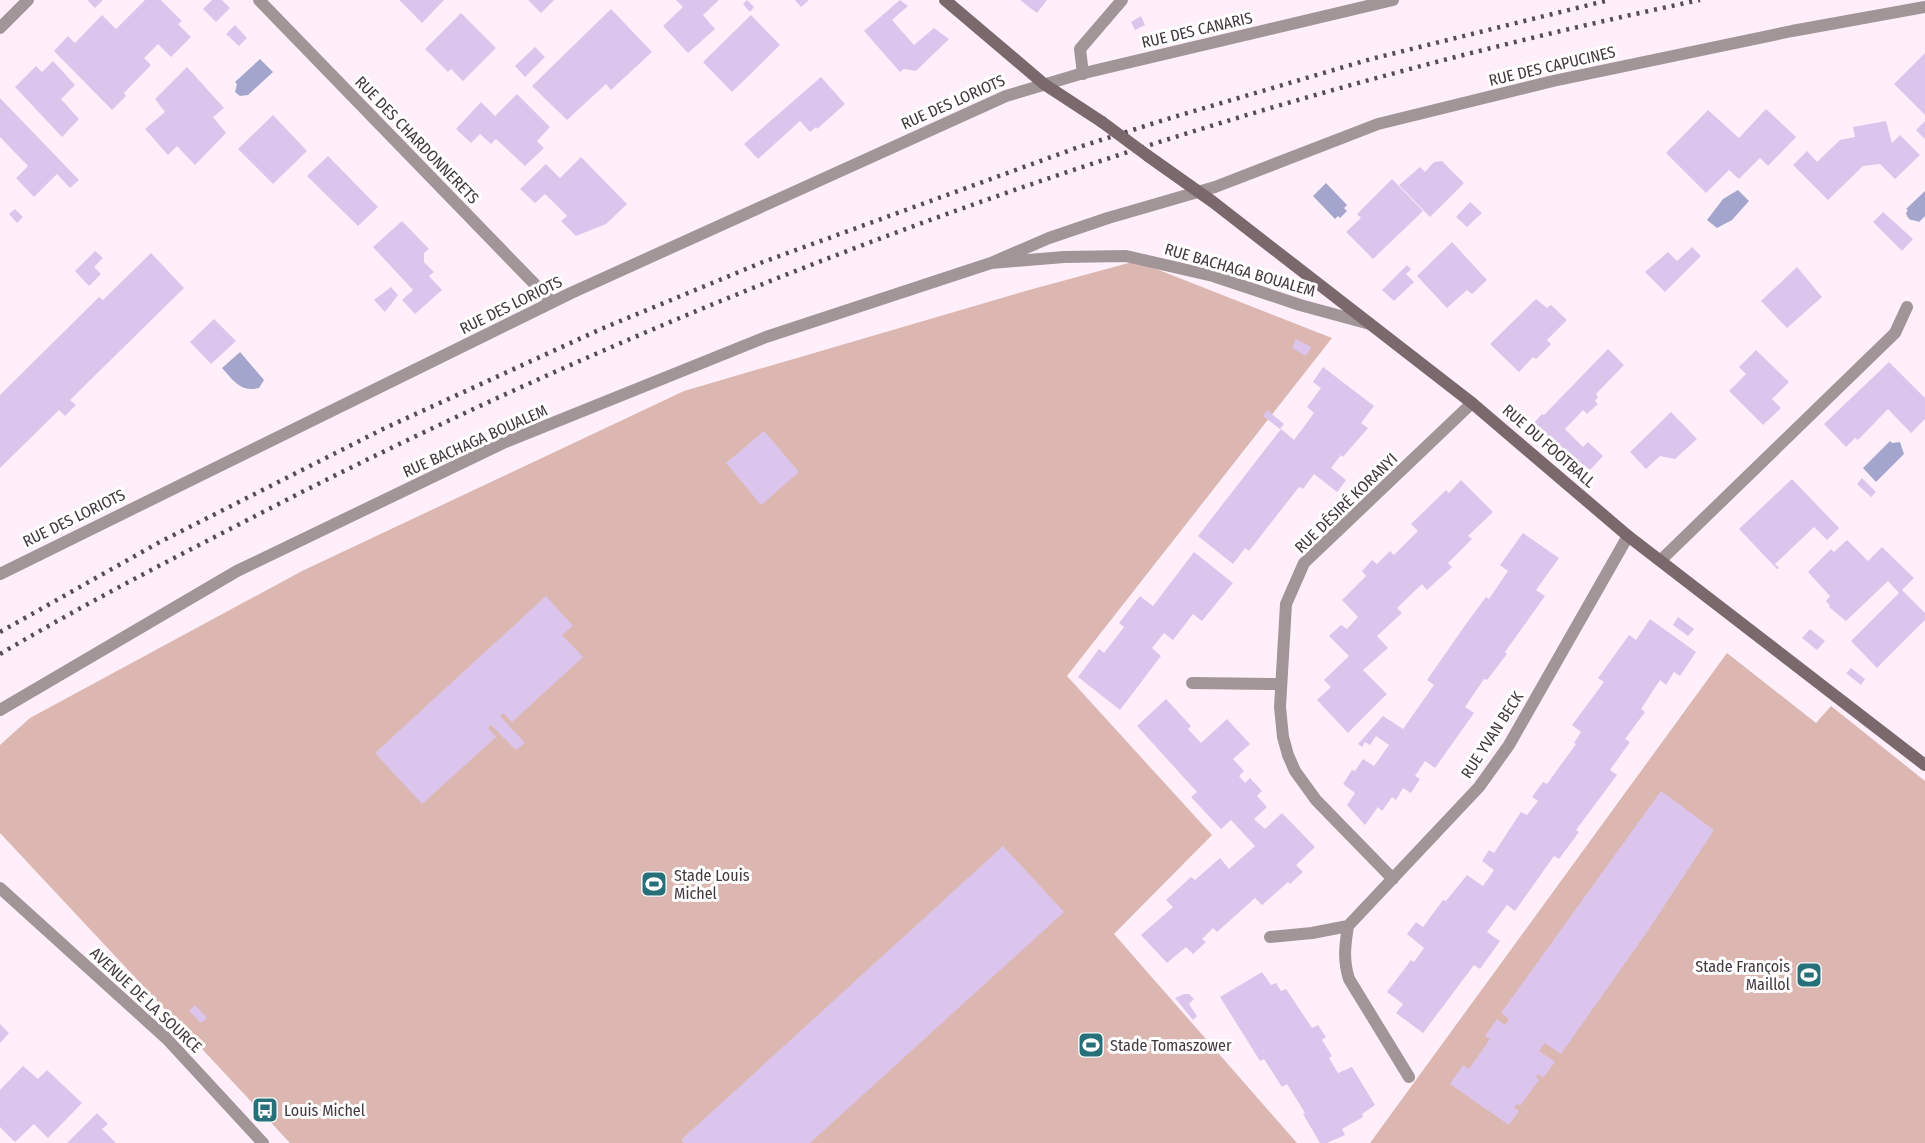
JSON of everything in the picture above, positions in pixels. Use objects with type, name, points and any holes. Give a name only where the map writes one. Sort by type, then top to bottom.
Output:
[{"type":"street","points":[[0,28],[28,0]]},
{"type":"street","name":"RUE DES CHARDONNERETS","points":[[259,0],[552,302]]},
{"type":"street","name":"RUE DU FOOTBALL","points":[[945,0],[1044,84],[1102,122],[1197,191],[1472,403],[1628,536],[1925,765]]},
{"type":"street","points":[[1083,74],[1080,49],[1122,0]]},
{"type":"street","name":"RUE DES CANARIS","points":[[1044,84],[1393,0]]},
{"type":"street","name":"RUE DES CAPUCINES","points":[[1197,191],[1215,187],[1378,124],[1553,81],[1792,31],[1925,8]]},
{"type":"street","name":"RUE DES LORIOTS","points":[[0,574],[552,302],[1006,96],[1044,84]]},
{"type":"street","name":"RUE BACHAGA BOUALEM","points":[[0,710],[237,571],[503,443],[766,337],[992,263],[1069,232],[1197,191]]},
{"type":"street","name":"RUE BACHAGA BOUALEM","points":[[992,263],[1064,257],[1126,256],[1213,276],[1300,305],[1370,324]]},
{"type":"street","points":[[1661,560],[1895,333],[1907,307]]},
{"type":"street","name":"RUE DÉSIRÉ KORANYI","points":[[1393,879],[1316,800],[1295,771],[1283,737],[1280,684],[1286,604],[1304,563],[1472,403]]},
{"type":"street","name":"RUE YVAN BECK","points":[[1348,926],[1479,788],[1509,745],[1628,536]]},
{"type":"street","points":[[1192,683],[1280,684]]},
{"type":"street","name":"AVENUE DE LA SOURCE","points":[[0,888],[167,1039],[263,1143]]},
{"type":"street","points":[[1270,938],[1348,926],[1344,951],[1345,967],[1349,979],[1408,1077]]},
{"type":"shaded area","points":[[1136,261],[1332,338],[1067,676],[1212,835],[1114,934],[1297,1143],[290,1143],[0,833],[0,745],[30,718],[302,571],[684,391]]},
{"type":"shaded area","points":[[1727,653],[1816,723],[1831,706],[1925,781],[1925,1143],[1370,1143]]},
{"type":"water","points":[[260,59],[273,72],[248,95],[240,96],[235,92],[237,84],[235,82]]},
{"type":"water","points":[[1326,183],[1347,205],[1344,208],[1347,211],[1340,218],[1338,216],[1335,219],[1313,196]]},
{"type":"water","points":[[1738,190],[1749,201],[1732,220],[1717,228],[1707,220],[1723,199]]},
{"type":"water","points":[[1925,191],[1925,216],[1919,222],[1910,219],[1906,209]]},
{"type":"water","points":[[240,352],[264,380],[259,388],[242,387],[222,368]]},
{"type":"water","points":[[1890,441],[1900,442],[1904,454],[1876,482],[1863,468]]},
{"type":"building","points":[[87,0],[103,0],[95,8]]},
{"type":"building","points":[[145,0],[161,0],[182,21],[178,24],[191,37],[171,57],[158,44],[144,58],[151,65],[124,93],[126,96],[112,110],[54,51],[68,36],[75,43],[102,15],[116,29]]},
{"type":"building","points":[[212,0],[222,0],[230,8],[216,22],[203,9]]},
{"type":"building","points":[[399,0],[444,0],[422,23]]},
{"type":"building","points":[[528,0],[554,0],[541,13]]},
{"type":"building","points":[[676,0],[719,0],[703,15],[715,29],[688,53],[663,26],[683,7]]},
{"type":"building","points":[[747,0],[754,7],[750,12],[743,4]]},
{"type":"building","points":[[795,0],[809,0],[801,7]]},
{"type":"building","points":[[900,0],[908,6],[892,20],[914,45],[934,28],[949,39],[916,71],[904,69],[900,72],[864,31]]},
{"type":"building","points":[[1020,0],[1047,0],[1037,13]]},
{"type":"building","points":[[611,9],[652,52],[611,90],[606,84],[567,120],[532,86]]},
{"type":"building","points":[[461,13],[496,48],[463,81],[451,69],[448,72],[425,49]]},
{"type":"building","points":[[751,15],[780,45],[732,92],[703,62]]},
{"type":"building","points":[[1141,16],[1145,25],[1135,30],[1131,22]]},
{"type":"building","points":[[235,25],[247,38],[239,46],[226,34]]},
{"type":"building","points":[[535,47],[545,57],[525,77],[515,66]]},
{"type":"building","points":[[1925,53],[1925,115],[1894,84]]},
{"type":"building","points":[[53,61],[75,85],[61,99],[79,119],[62,137],[15,87],[36,66],[42,72]]},
{"type":"building","points":[[187,67],[224,108],[213,117],[226,133],[195,165],[177,146],[168,155],[145,129],[165,112],[155,99]]},
{"type":"building","points":[[821,77],[845,104],[817,129],[816,127],[810,132],[800,121],[758,159],[744,144]]},
{"type":"building","points":[[517,94],[550,127],[537,141],[544,148],[525,166],[496,139],[491,144],[480,134],[471,143],[456,129],[481,102],[495,116]]},
{"type":"building","points":[[0,98],[79,180],[70,188],[57,174],[34,197],[16,178],[28,166],[0,137]]},
{"type":"building","points":[[1766,109],[1796,137],[1768,166],[1760,158],[1739,179],[1729,170],[1706,193],[1666,153],[1708,110],[1739,138]]},
{"type":"building","points":[[273,115],[307,151],[273,184],[238,149]]},
{"type":"building","points":[[1886,121],[1892,143],[1900,135],[1920,155],[1895,179],[1880,164],[1863,166],[1828,200],[1793,165],[1807,151],[1817,162],[1840,140],[1855,137],[1853,127]]},
{"type":"building","points":[[1925,121],[1925,139],[1916,130]]},
{"type":"building","points":[[328,156],[378,207],[358,226],[307,176]]},
{"type":"building","points":[[581,157],[627,204],[606,224],[576,236],[561,221],[567,216],[545,194],[535,203],[520,189],[546,164],[560,178]]},
{"type":"building","points":[[1442,161],[1464,183],[1430,217],[1399,185],[1420,167],[1425,172],[1434,162]]},
{"type":"building","points":[[1392,179],[1423,211],[1373,259],[1346,232],[1361,218],[1357,214]]},
{"type":"building","points":[[1470,202],[1482,213],[1467,227],[1456,217]]},
{"type":"building","points":[[15,209],[23,217],[17,223],[9,214]]},
{"type":"building","points":[[1883,212],[1913,239],[1902,251],[1873,222]]},
{"type":"building","points":[[402,221],[429,249],[424,253],[424,262],[434,272],[429,276],[442,290],[415,314],[402,300],[413,290],[373,247]]},
{"type":"building","points":[[1452,242],[1487,280],[1472,294],[1467,290],[1447,308],[1417,276]]},
{"type":"building","points":[[1692,247],[1701,256],[1665,292],[1645,272],[1668,252],[1677,261]]},
{"type":"building","points":[[95,251],[103,258],[94,267],[101,274],[89,286],[75,271]]},
{"type":"building","points":[[151,253],[184,288],[70,400],[76,405],[65,416],[59,410],[0,468],[0,395],[99,297],[103,300]]},
{"type":"building","points":[[1407,265],[1411,269],[1406,274],[1414,282],[1394,301],[1382,290]]},
{"type":"building","points":[[1797,267],[1822,297],[1787,328],[1761,301]]},
{"type":"building","points":[[391,287],[398,295],[385,312],[374,300]]},
{"type":"building","points":[[1536,299],[1547,308],[1551,305],[1567,320],[1547,340],[1551,344],[1536,359],[1533,357],[1519,372],[1490,344]]},
{"type":"building","points":[[214,319],[236,341],[211,364],[190,342]]},
{"type":"building","points":[[1296,339],[1311,347],[1306,356],[1292,348]]},
{"type":"building","points":[[1608,349],[1624,365],[1596,394],[1598,397],[1595,401],[1598,404],[1587,414],[1583,410],[1565,429],[1583,447],[1588,442],[1603,456],[1590,470],[1533,424]]},
{"type":"building","points":[[1756,350],[1789,382],[1772,399],[1781,408],[1763,425],[1729,391],[1746,374],[1739,367]]},
{"type":"building","points":[[1889,362],[1925,398],[1925,419],[1911,433],[1888,409],[1858,440],[1855,438],[1846,447],[1824,424]]},
{"type":"building","points":[[1323,367],[1374,406],[1361,423],[1368,428],[1331,468],[1346,480],[1337,492],[1314,474],[1303,489],[1299,487],[1249,551],[1245,548],[1233,564],[1198,536],[1281,429],[1294,440],[1314,413],[1307,407],[1321,388],[1313,382]]},
{"type":"building","points":[[1267,410],[1284,424],[1280,429],[1263,416]]},
{"type":"building","points":[[1671,412],[1697,439],[1675,459],[1660,456],[1646,469],[1630,452]]},
{"type":"building","points":[[764,431],[799,472],[761,505],[726,463]]},
{"type":"building","points":[[1862,478],[1876,492],[1871,497],[1857,484]]},
{"type":"building","points":[[1792,479],[1839,528],[1827,540],[1814,527],[1775,564],[1779,568],[1777,569],[1739,529]]},
{"type":"building","points":[[1461,480],[1493,512],[1468,536],[1472,539],[1448,563],[1452,567],[1427,590],[1422,584],[1397,608],[1402,613],[1377,636],[1388,648],[1363,670],[1387,694],[1348,733],[1317,700],[1331,687],[1324,680],[1349,656],[1329,636],[1341,625],[1347,629],[1358,617],[1342,600],[1366,576],[1362,571],[1372,560],[1377,564],[1390,551],[1394,555],[1418,531],[1411,524],[1446,490],[1449,493]]},
{"type":"building","points":[[1523,533],[1559,558],[1536,590],[1545,596],[1505,652],[1507,654],[1487,680],[1484,679],[1465,707],[1474,713],[1435,768],[1425,761],[1415,776],[1420,779],[1411,793],[1403,788],[1396,800],[1392,797],[1382,811],[1378,807],[1365,825],[1347,805],[1355,793],[1343,784],[1363,759],[1374,766],[1389,745],[1376,736],[1370,745],[1365,742],[1362,747],[1358,744],[1383,716],[1403,729],[1434,685],[1427,680],[1486,597],[1489,599],[1508,571],[1500,565]]},
{"type":"building","points":[[1847,540],[1868,561],[1882,547],[1914,578],[1902,590],[1925,613],[1925,620],[1877,668],[1851,641],[1899,593],[1888,581],[1846,621],[1829,607],[1826,601],[1830,596],[1808,572],[1831,549],[1834,552]]},
{"type":"building","points":[[1194,552],[1233,583],[1202,621],[1193,614],[1173,640],[1164,633],[1152,648],[1161,656],[1120,710],[1078,677],[1099,649],[1104,653],[1124,627],[1119,623],[1140,596],[1153,606]]},
{"type":"building","points":[[546,596],[573,626],[562,635],[583,657],[512,722],[503,713],[500,716],[525,743],[516,750],[491,725],[488,728],[496,737],[422,804],[375,753]]},
{"type":"building","points":[[1678,617],[1694,629],[1688,636],[1673,625]]},
{"type":"building","points":[[1650,619],[1696,652],[1680,676],[1674,672],[1666,685],[1660,680],[1641,709],[1645,712],[1625,739],[1630,742],[1610,770],[1617,775],[1576,830],[1579,832],[1559,859],[1554,856],[1515,911],[1507,905],[1487,932],[1500,941],[1480,969],[1474,965],[1423,1033],[1396,1013],[1403,1004],[1387,992],[1411,960],[1414,962],[1424,948],[1407,934],[1416,922],[1423,927],[1443,900],[1446,901],[1467,875],[1483,886],[1494,870],[1482,861],[1489,850],[1494,853],[1521,812],[1527,815],[1538,801],[1532,797],[1543,782],[1547,784],[1576,744],[1574,743],[1581,732],[1572,725],[1604,682],[1598,678],[1629,635],[1636,640]]},
{"type":"building","points":[[1810,629],[1825,641],[1817,650],[1802,638]]},
{"type":"building","points":[[1851,668],[1865,679],[1861,685],[1846,673]]},
{"type":"building","points":[[1166,699],[1191,726],[1188,729],[1201,743],[1227,719],[1250,744],[1233,759],[1244,771],[1239,776],[1245,783],[1250,778],[1262,791],[1257,796],[1267,807],[1254,819],[1265,829],[1282,813],[1315,847],[1296,865],[1303,872],[1290,884],[1288,882],[1262,905],[1255,898],[1217,932],[1213,928],[1202,939],[1206,942],[1193,954],[1186,947],[1167,963],[1141,935],[1173,907],[1166,900],[1191,877],[1195,880],[1220,858],[1229,869],[1255,846],[1231,820],[1221,829],[1191,797],[1197,792],[1137,726]]},
{"type":"building","points":[[1661,791],[1714,830],[1649,929],[1561,1054],[1545,1043],[1539,1051],[1555,1062],[1543,1078],[1538,1074],[1536,1077],[1539,1080],[1520,1106],[1517,1104],[1514,1107],[1519,1111],[1509,1125],[1450,1084],[1463,1065],[1469,1069],[1490,1039],[1485,1036],[1497,1019],[1505,1025],[1509,1019],[1501,1013]]},
{"type":"building","points":[[1003,846],[1064,912],[810,1143],[684,1143],[681,1140]]},
{"type":"building","points":[[1262,972],[1271,985],[1276,983],[1281,991],[1286,989],[1312,1028],[1318,1025],[1326,1037],[1322,1040],[1332,1056],[1329,1058],[1338,1073],[1352,1067],[1375,1105],[1362,1114],[1363,1117],[1342,1129],[1345,1135],[1327,1143],[1320,1143],[1287,1084],[1282,1087],[1264,1059],[1260,1061],[1220,997]]},
{"type":"building","points":[[1189,994],[1194,999],[1189,1004],[1197,1016],[1193,1020],[1175,998]]},
{"type":"building","points":[[195,1005],[207,1018],[201,1023],[189,1011]]},
{"type":"building","points":[[0,1024],[9,1033],[0,1043]]},
{"type":"building","points":[[23,1066],[38,1079],[47,1070],[82,1103],[48,1138],[34,1124],[15,1142],[0,1127],[0,1090]]},
{"type":"building","points":[[97,1113],[108,1124],[102,1129],[116,1143],[67,1143]]},
{"type":"railway","points":[[0,632],[158,543],[383,429],[601,329],[763,262],[1076,148],[1167,119],[1371,59],[1609,0]]},
{"type":"railway","points":[[0,654],[74,612],[300,493],[468,412],[638,336],[810,265],[984,201],[1160,142],[1338,89],[1518,41],[1700,0]]},
{"type":"place","name":"Stade Louis Michel","points":[[654,884]]},
{"type":"place","name":"Stade François Maillol","points":[[1809,975]]},
{"type":"place","name":"Stade Tomaszower","points":[[1091,1045]]},
{"type":"place","name":"Louis Michel","points":[[265,1110]]}]
